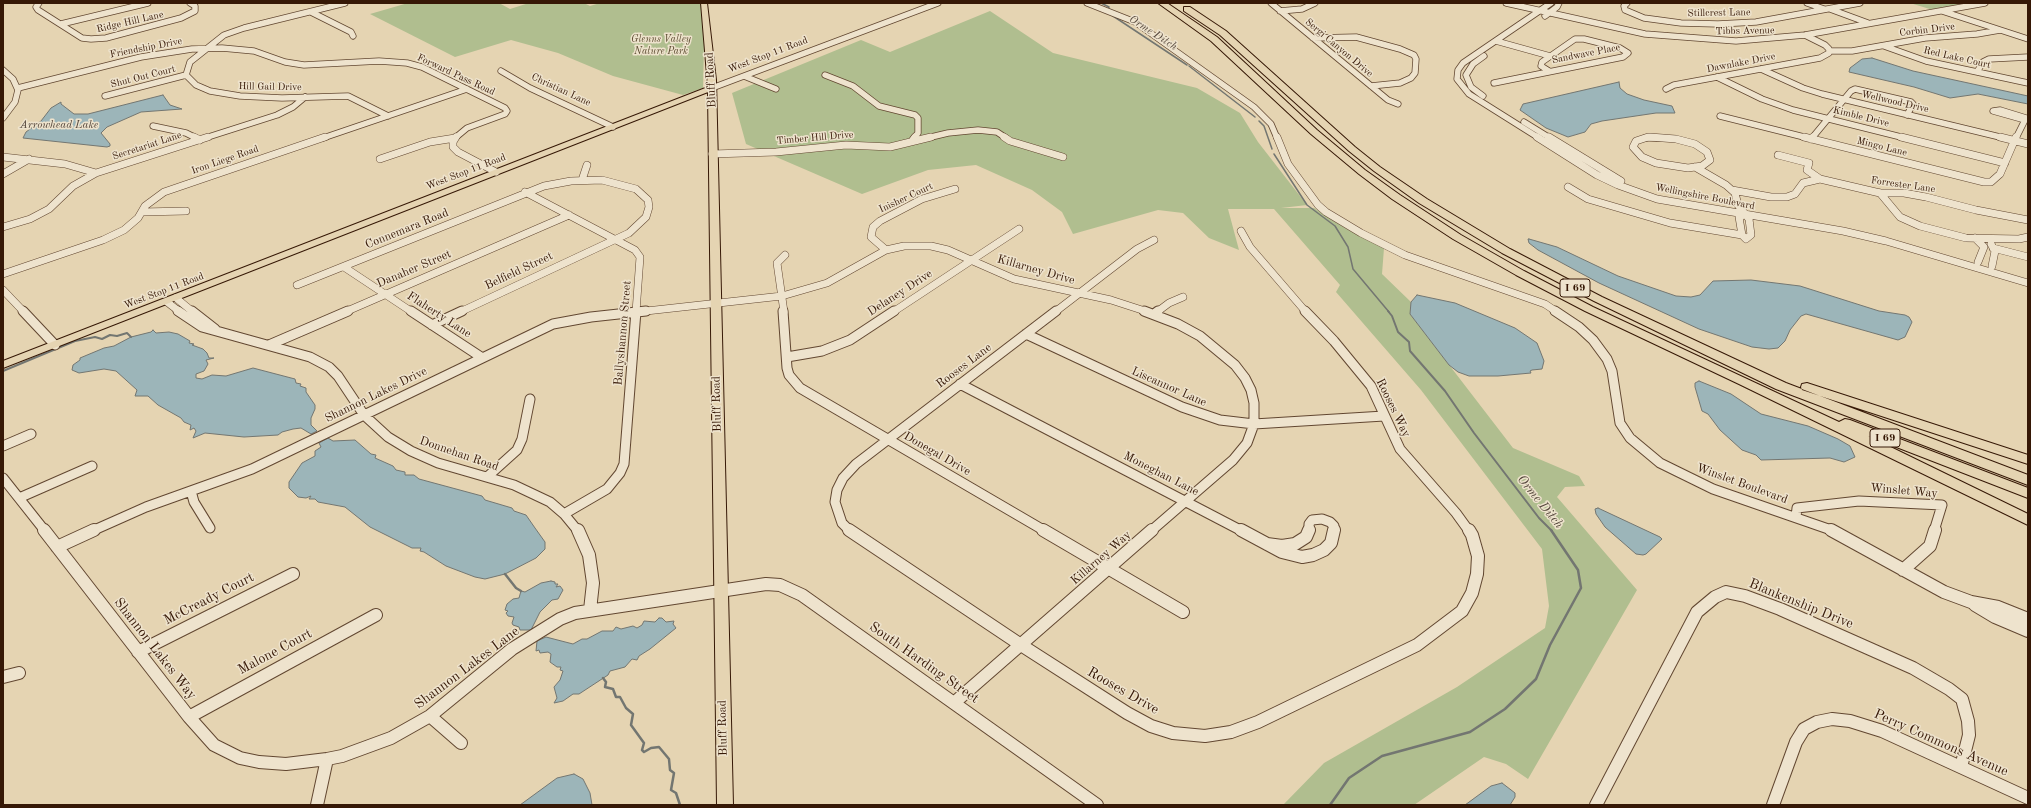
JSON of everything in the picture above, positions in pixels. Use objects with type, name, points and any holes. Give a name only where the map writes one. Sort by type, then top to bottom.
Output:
[{"type":"highway","name":"I 69","points":[[1162,3],[1214,39],[1340,154],[1396,197],[1438,225],[1559,294],[1743,381],[1852,426],[2028,493]]},
{"type":"highway","name":"I 69","points":[[1177,3],[1207,21],[1223,33],[1352,149],[1408,191],[1528,263],[1648,323],[1781,386],[2028,480]]},
{"type":"highway","points":[[1648,323],[1818,391],[2028,460]]},
{"type":"highway","points":[[1743,381],[2028,520]]},
{"type":"main road","name":"Bluff Road","points":[[704,3],[712,89],[725,805]]},
{"type":"main road","name":"West Stop 11 Road","points":[[3,365],[712,89]]},
{"type":"street","points":[[39,3],[36,7],[38,10],[61,24],[148,3]]},
{"type":"street","name":"Ridge Hill Lane","points":[[61,24],[82,38],[106,38],[173,21],[193,12],[196,8],[190,3]]},
{"type":"street","name":"Friendship Drive","points":[[18,88],[141,57],[205,48],[216,40],[238,30],[345,3]]},
{"type":"street","name":"West Stop 11 Road","points":[[712,89],[722,82],[744,76],[938,3]]},
{"type":"street","name":"Winslet Boulevard","points":[[1087,3],[1135,22],[1219,80],[1254,107],[1271,124],[1284,157],[1295,175],[1318,205],[1330,215],[1361,233],[1423,262],[1438,265],[1545,304],[1587,334],[1604,353],[1612,372],[1620,423],[1630,438],[1660,463],[1713,489],[1796,517],[1839,534],[1938,589],[1970,602],[1995,617],[2028,631]]},
{"type":"street","name":"Sergi Canyon Drive","points":[[1271,3],[1388,100],[1398,104]]},
{"type":"street","points":[[1280,11],[1302,9],[1315,3]]},
{"type":"street","name":"Tibbs Avenue","points":[[1506,3],[1624,30],[1685,38],[1748,41],[1805,36],[1985,3]]},
{"type":"street","name":"Wellingshire Boulevard","points":[[1551,3],[1463,63],[1458,70],[1457,78],[1469,94],[1607,180],[1657,199],[1823,222],[1865,231],[2028,277]]},
{"type":"street","name":"Wellingshire Boulevard","points":[[1559,3],[1557,7],[1549,13],[1473,64],[1468,70],[1466,79],[1477,93],[1601,170],[1632,186],[1673,198],[1878,239],[2028,283]]},
{"type":"street","name":"Stillcrest Lane","points":[[1627,3],[1624,6],[1627,12],[1654,20],[1718,24],[1751,22],[1860,3]]},
{"type":"street","points":[[1807,3],[1862,25]]},
{"type":"street","points":[[1826,10],[1870,24]]},
{"type":"street","points":[[1948,10],[1986,25]]},
{"type":"street","points":[[1941,11],[2028,40]]},
{"type":"street","points":[[311,12],[352,32],[353,36]]},
{"type":"street","name":"Corbin Drive","points":[[1828,49],[1857,50],[1928,38],[1977,34],[2000,30]]},
{"type":"street","points":[[1805,36],[1828,49]]},
{"type":"street","points":[[1313,38],[1356,37],[1400,49],[1414,55],[1416,59],[1415,73],[1411,78],[1400,83],[1371,86]]},
{"type":"street","points":[[1797,37],[1816,44],[1821,49],[1828,49]]},
{"type":"street","name":"Sandwave Place","points":[[1494,83],[1623,57],[1628,53],[1620,48],[1578,39],[1571,41],[1550,56]]},
{"type":"street","points":[[1496,41],[1550,56]]},
{"type":"street","name":"Red Lake Court","points":[[1884,46],[1923,60],[2028,83]]},
{"type":"street","points":[[186,75],[190,62],[205,48]]},
{"type":"street","name":"Forward Pass Road","points":[[205,48],[254,50],[284,62],[304,65],[327,66],[379,61],[407,63],[422,67],[467,89],[505,108],[507,112]]},
{"type":"street","points":[[1820,58],[1821,49]]},
{"type":"street","name":"Dawnlake Drive","points":[[1666,89],[1674,85],[1820,58],[1827,55],[1828,49]]},
{"type":"street","points":[[1549,71],[1540,64],[1550,56]]},
{"type":"street","points":[[1977,72],[1983,62],[1989,59],[2028,57]]},
{"type":"street","name":"Wellwood Drive","points":[[1761,69],[1807,90],[2028,144]]},
{"type":"street","points":[[3,70],[13,79],[18,88],[15,102],[3,118]]},
{"type":"street","name":"Christian Lane","points":[[501,71],[530,88],[568,104],[613,127]]},
{"type":"street","name":"Shut Out Court","points":[[105,96],[186,75]]},
{"type":"street","name":"Hill Gail Drive","points":[[186,75],[196,85],[224,94],[262,98],[348,96],[388,116]]},
{"type":"street","points":[[825,75],[853,86],[879,106],[915,115],[918,118],[918,133],[912,141]]},
{"type":"street","points":[[744,76],[776,89]]},
{"type":"street","name":"Kimble Drive","points":[[1717,77],[1771,102],[1828,119],[2005,163]]},
{"type":"street","name":"Iron Liege Road","points":[[3,274],[112,236],[134,223],[145,206],[164,192],[467,89]]},
{"type":"street","points":[[1811,139],[1855,89],[1865,90],[1911,102],[1913,104],[1907,115]]},
{"type":"street","name":"Secretariat Lane","points":[[3,228],[30,219],[49,209],[73,186],[96,173],[277,115],[293,107],[306,97]]},
{"type":"street","points":[[380,159],[430,142],[455,138],[467,128],[507,112],[514,112]]},
{"type":"street","name":"Mingo Lane","points":[[1720,116],[1984,182],[1991,182],[1996,179],[2025,120]]},
{"type":"street","points":[[153,126],[186,133],[200,140]]},
{"type":"street","name":"Timber Hill Drive","points":[[712,154],[776,152],[846,144],[890,147],[948,133],[990,131],[997,132],[1010,141],[1063,157]]},
{"type":"street","points":[[1568,187],[1588,199],[1678,225],[1744,237],[1751,235],[1749,219],[1738,204],[1736,194],[1732,190],[1695,167],[1673,167],[1652,161],[1637,153],[1634,144],[1641,139],[1656,137],[1676,138],[1690,143],[1702,148],[1710,156],[1708,163],[1695,167]]},
{"type":"street","points":[[455,138],[453,147],[458,152],[496,172]]},
{"type":"street","points":[[1778,154],[1810,163],[1807,170],[1820,179]]},
{"type":"street","points":[[3,157],[65,164],[96,173]]},
{"type":"street","points":[[3,174],[29,159]]},
{"type":"street","points":[[582,180],[587,165]]},
{"type":"street","points":[[1732,190],[1771,197],[1787,197],[1795,194],[1803,183],[1820,179]]},
{"type":"street","name":"Forrester Lane","points":[[1820,179],[1880,192],[1914,194],[1976,210],[2019,217],[2028,220]]},
{"type":"street","name":"Connemara Road","points":[[297,285],[525,192],[558,183],[582,180]]},
{"type":"street","name":"Belfield Street","points":[[432,325],[617,240],[637,228],[646,217],[649,207],[648,200],[636,189],[602,180],[582,180]]},
{"type":"street","name":"Inisher Court","points":[[886,250],[872,237],[871,232],[873,227],[880,221],[922,199],[954,189]]},
{"type":"street","name":"Ballyshannon Street","points":[[525,192],[635,250],[640,257],[624,464],[620,473],[607,489],[564,514]]},
{"type":"street","points":[[1880,192],[1900,216],[1909,222],[1950,235],[1975,238],[2019,239],[2028,237]]},
{"type":"street","points":[[142,212],[186,211]]},
{"type":"street","name":"Danaher Street","points":[[268,345],[570,215]]},
{"type":"street","name":"Delaney Drive","points":[[787,357],[822,351],[850,340],[1019,229]]},
{"type":"street","name":"Rooses Way","points":[[1241,231],[1250,247],[1291,297],[1334,341],[1371,386],[1400,449],[1456,513],[1472,535],[1478,556],[1477,574],[1472,593],[1462,611]]},
{"type":"street","points":[[1975,238],[1984,247],[1983,253],[1978,262]]},
{"type":"street","points":[[1986,238],[1995,251],[1992,266]]},
{"type":"street","name":"Rooses Lane","points":[[852,533],[842,523],[837,511],[836,502],[837,490],[843,478],[856,464],[1137,249],[1154,240]]},
{"type":"street","name":"Killarney Drive","points":[[715,304],[782,296],[827,283],[886,250],[904,246],[931,246],[948,250],[1014,279],[1111,300],[1154,314],[1200,336],[1235,365],[1245,378],[1251,390],[1254,424]]},
{"type":"street","points":[[1993,248],[2028,257]]},
{"type":"street","name":"Donegal Drive","points":[[785,255],[777,263],[782,296],[789,375],[800,388],[886,440],[1183,612]]},
{"type":"street","name":"Flaherty Lane","points":[[344,267],[481,357]]},
{"type":"street","points":[[3,290],[55,345]]},
{"type":"street","points":[[1154,314],[1169,303],[1183,297]]},
{"type":"street","name":"Donnehan Road","points":[[176,298],[216,329],[228,334]]},
{"type":"street","name":"Donnehan Road","points":[[167,302],[194,323],[310,357],[329,367],[338,376],[364,414],[388,437],[411,451],[438,463],[532,492],[550,502],[564,514],[579,532],[589,555],[593,583],[590,610]]},
{"type":"street","name":"Shannon Lakes Drive","points":[[57,547],[125,515],[252,469],[481,357],[553,324],[591,317],[715,304]]},
{"type":"street","name":"Liscannor Lane","points":[[1026,334],[1182,407],[1220,420],[1254,424],[1384,416]]},
{"type":"street","name":"Moneghan Lane","points":[[960,384],[1267,544],[1293,556],[1313,555],[1324,550],[1331,543],[1334,534],[1334,526],[1322,518],[1312,520],[1309,524],[1309,531],[1306,537],[1295,544],[1282,546],[1267,544]]},
{"type":"street","points":[[487,478],[508,458],[522,439],[530,399]]},
{"type":"street","name":"Killarney Way","points":[[955,702],[1233,460],[1247,443],[1254,424]]},
{"type":"street","points":[[3,446],[31,434]]},
{"type":"street","points":[[19,498],[92,466]]},
{"type":"street","name":"Shannon Lakes Way","points":[[3,478],[189,718],[214,745],[240,758],[259,762],[286,764],[327,759]]},
{"type":"street","points":[[191,491],[194,502],[210,528]]},
{"type":"street","name":"Winslet Way","points":[[1796,517],[1797,508],[1859,501],[1942,505],[1930,546],[1903,570]]},
{"type":"street","name":"Rooses Drive","points":[[852,533],[1021,646],[1127,713],[1151,726],[1173,732],[1205,736],[1231,732],[1258,722],[1410,648],[1449,622],[1462,611]]},
{"type":"street","name":"McCready Court","points":[[138,652],[293,574]]},
{"type":"street","name":"South Harding Street","points":[[721,592],[766,584],[780,585],[802,595],[955,702],[1097,805]]},
{"type":"street","name":"Shannon Lakes Lane","points":[[327,759],[342,756],[391,738],[430,716],[512,649],[560,619],[575,613],[590,610],[721,592]]},
{"type":"street","name":"Blankenship Drive","points":[[1596,805],[1696,612],[1715,597],[1726,592],[1745,596],[1780,609],[1914,668],[1949,689],[1962,699],[1968,721],[1969,735],[1961,766]]},
{"type":"street","name":"Winslet Boulevard","points":[[1970,602],[1998,607],[2028,619]]},
{"type":"street","name":"Malone Court","points":[[189,718],[376,615]]},
{"type":"street","points":[[3,677],[19,673]]},
{"type":"street","points":[[430,716],[461,743]]},
{"type":"street","name":"Perry Commons Avenue","points":[[1773,805],[1796,742],[1804,729],[1817,722],[1832,720],[1850,721],[1866,725],[1961,766],[2028,798]]},
{"type":"street","points":[[317,805],[327,759]]},
{"type":"green space","name":"Glenns Valley Nature Park","points":[[408,3],[499,3],[510,9],[529,3],[584,3],[590,6],[600,3],[701,3],[704,45],[703,88],[683,95],[613,76],[558,53],[511,40],[455,57],[370,14]]},
{"type":"green space","points":[[1910,3],[1968,3],[1933,10]]},
{"type":"green space","points":[[990,11],[1053,53],[1197,88],[1240,113],[1258,142],[1307,205],[1281,208],[1314,208],[1345,228],[1384,248],[1382,274],[1411,302],[1410,314],[1513,448],[1579,476],[1585,486],[1565,487],[1557,497],[1637,590],[1528,779],[1506,764],[1484,757],[1414,805],[1283,805],[1324,763],[1457,687],[1545,628],[1549,606],[1542,549],[1421,390],[1336,292],[1340,285],[1274,209],[1228,209],[1239,250],[1209,238],[1183,213],[1158,210],[1073,234],[1062,212],[1032,190],[976,165],[928,170],[862,194],[746,144],[732,93],[861,40],[890,52]]},
{"type":"water","points":[[1872,58],[1913,71],[2028,96],[2028,104],[1978,94],[1950,98],[1914,87],[1849,72],[1850,68],[1862,59]]},
{"type":"water","points":[[1619,82],[1620,88],[1627,94],[1644,100],[1672,106],[1675,113],[1656,113],[1602,121],[1591,124],[1585,132],[1568,137],[1546,128],[1520,110],[1523,104]]},
{"type":"water","name":"Arrowhead Lake","points":[[163,95],[170,105],[182,109],[141,112],[107,127],[101,133],[110,144],[110,146],[107,147],[23,138],[26,132],[41,121],[51,108],[61,102],[61,104],[74,114],[88,114]]},
{"type":"water","points":[[1528,239],[1557,247],[1618,276],[1676,296],[1691,297],[1700,295],[1713,281],[1751,280],[1800,286],[1879,311],[1905,315],[1909,317],[1912,322],[1905,337],[1898,340],[1806,314],[1801,316],[1790,330],[1785,341],[1778,348],[1769,349],[1752,347],[1699,329],[1599,283],[1538,250],[1529,243]]},
{"type":"water","points":[[1417,295],[1455,303],[1515,328],[1537,343],[1544,361],[1542,369],[1532,370],[1530,371],[1531,373],[1498,376],[1469,376],[1458,372],[1449,365],[1410,314],[1411,302]]},
{"type":"water","points":[[153,330],[156,333],[169,332],[178,334],[190,341],[189,343],[194,344],[192,345],[203,349],[209,358],[214,358],[206,360],[208,364],[204,371],[196,374],[196,378],[202,379],[212,375],[226,376],[253,368],[295,379],[296,383],[301,384],[300,386],[306,388],[306,392],[315,405],[311,418],[311,425],[317,431],[311,434],[301,428],[282,432],[278,435],[244,437],[205,433],[193,438],[196,431],[194,428],[190,430],[191,425],[158,405],[148,396],[135,396],[137,390],[116,371],[104,369],[79,373],[72,370],[73,365],[80,360],[80,358],[104,348],[114,346],[131,337],[151,332]]},
{"type":"water","points":[[1699,381],[1731,394],[1761,414],[1808,426],[1838,439],[1850,446],[1855,457],[1844,462],[1830,458],[1761,460],[1756,455],[1742,450],[1720,430],[1708,414],[1702,411],[1695,387],[1695,383]]},
{"type":"water","points":[[328,438],[333,441],[355,440],[371,454],[376,455],[375,458],[393,466],[396,470],[405,472],[405,475],[414,475],[419,479],[482,496],[485,500],[512,508],[514,511],[526,515],[545,542],[545,549],[536,558],[505,574],[485,579],[475,577],[446,566],[420,551],[421,548],[412,548],[370,527],[345,507],[318,502],[315,499],[309,499],[311,496],[306,498],[298,497],[289,488],[289,482],[302,463],[315,456],[315,451],[321,447],[319,443]]},
{"type":"water","points":[[1598,508],[1662,539],[1646,554],[1636,554],[1605,527],[1596,514],[1595,509]]},
{"type":"water","points":[[551,581],[558,584],[556,587],[560,586],[563,590],[558,599],[552,600],[540,612],[531,630],[520,630],[519,627],[513,625],[512,623],[514,617],[508,616],[506,613],[508,611],[505,610],[507,604],[513,599],[519,598],[521,591],[525,592],[541,583]]},
{"type":"water","points":[[659,618],[662,618],[666,622],[674,621],[673,624],[676,628],[639,656],[637,660],[632,659],[625,667],[610,671],[608,675],[579,694],[573,694],[563,701],[554,703],[557,698],[554,687],[560,680],[563,671],[560,670],[561,667],[557,667],[550,662],[551,654],[548,652],[540,653],[539,650],[536,651],[537,641],[546,637],[573,644],[602,631],[613,631],[616,627],[621,629],[633,626],[637,628],[642,625],[644,621],[655,622]]},
{"type":"water","points":[[574,774],[583,779],[590,793],[592,805],[520,805],[557,778]]},
{"type":"water","points":[[1502,783],[1515,793],[1515,797],[1510,805],[1465,805],[1491,786]]},
{"type":"waterway","name":"Orme Ditch","points":[[1101,3],[1109,7],[1108,10]]},
{"type":"waterway","name":"Orme Ditch","points":[[1113,16],[1187,65]]},
{"type":"waterway","name":"Orme Ditch","points":[[1189,66],[1255,117]]},
{"type":"waterway","name":"Orme Ditch","points":[[1259,121],[1264,126],[1272,149]]},
{"type":"waterway","name":"Orme Ditch","points":[[1274,154],[1307,205],[1335,226],[1348,247],[1353,269],[1389,312]]},
{"type":"waterway","name":"Orme Ditch","points":[[1388,311],[1392,316],[1398,332],[1409,342],[1410,351],[1445,391],[1474,433],[1539,518],[1551,530]]},
{"type":"waterway","points":[[3,371],[75,341],[95,337],[102,339],[110,335],[117,336],[127,333],[131,337]]},
{"type":"waterway","name":"Orme Ditch","points":[[1330,805],[1349,778],[1382,756],[1470,732],[1505,709],[1536,679],[1550,645],[1581,588],[1578,570],[1551,530]]},
{"type":"waterway","points":[[505,574],[516,588],[521,591]]},
{"type":"waterway","points":[[603,678],[606,682],[605,687],[613,689],[616,697],[620,697],[626,708],[633,714],[631,725],[644,743],[642,750],[644,752],[651,748],[659,747],[669,759],[670,770],[674,773],[671,790],[676,793],[680,805]]}]
